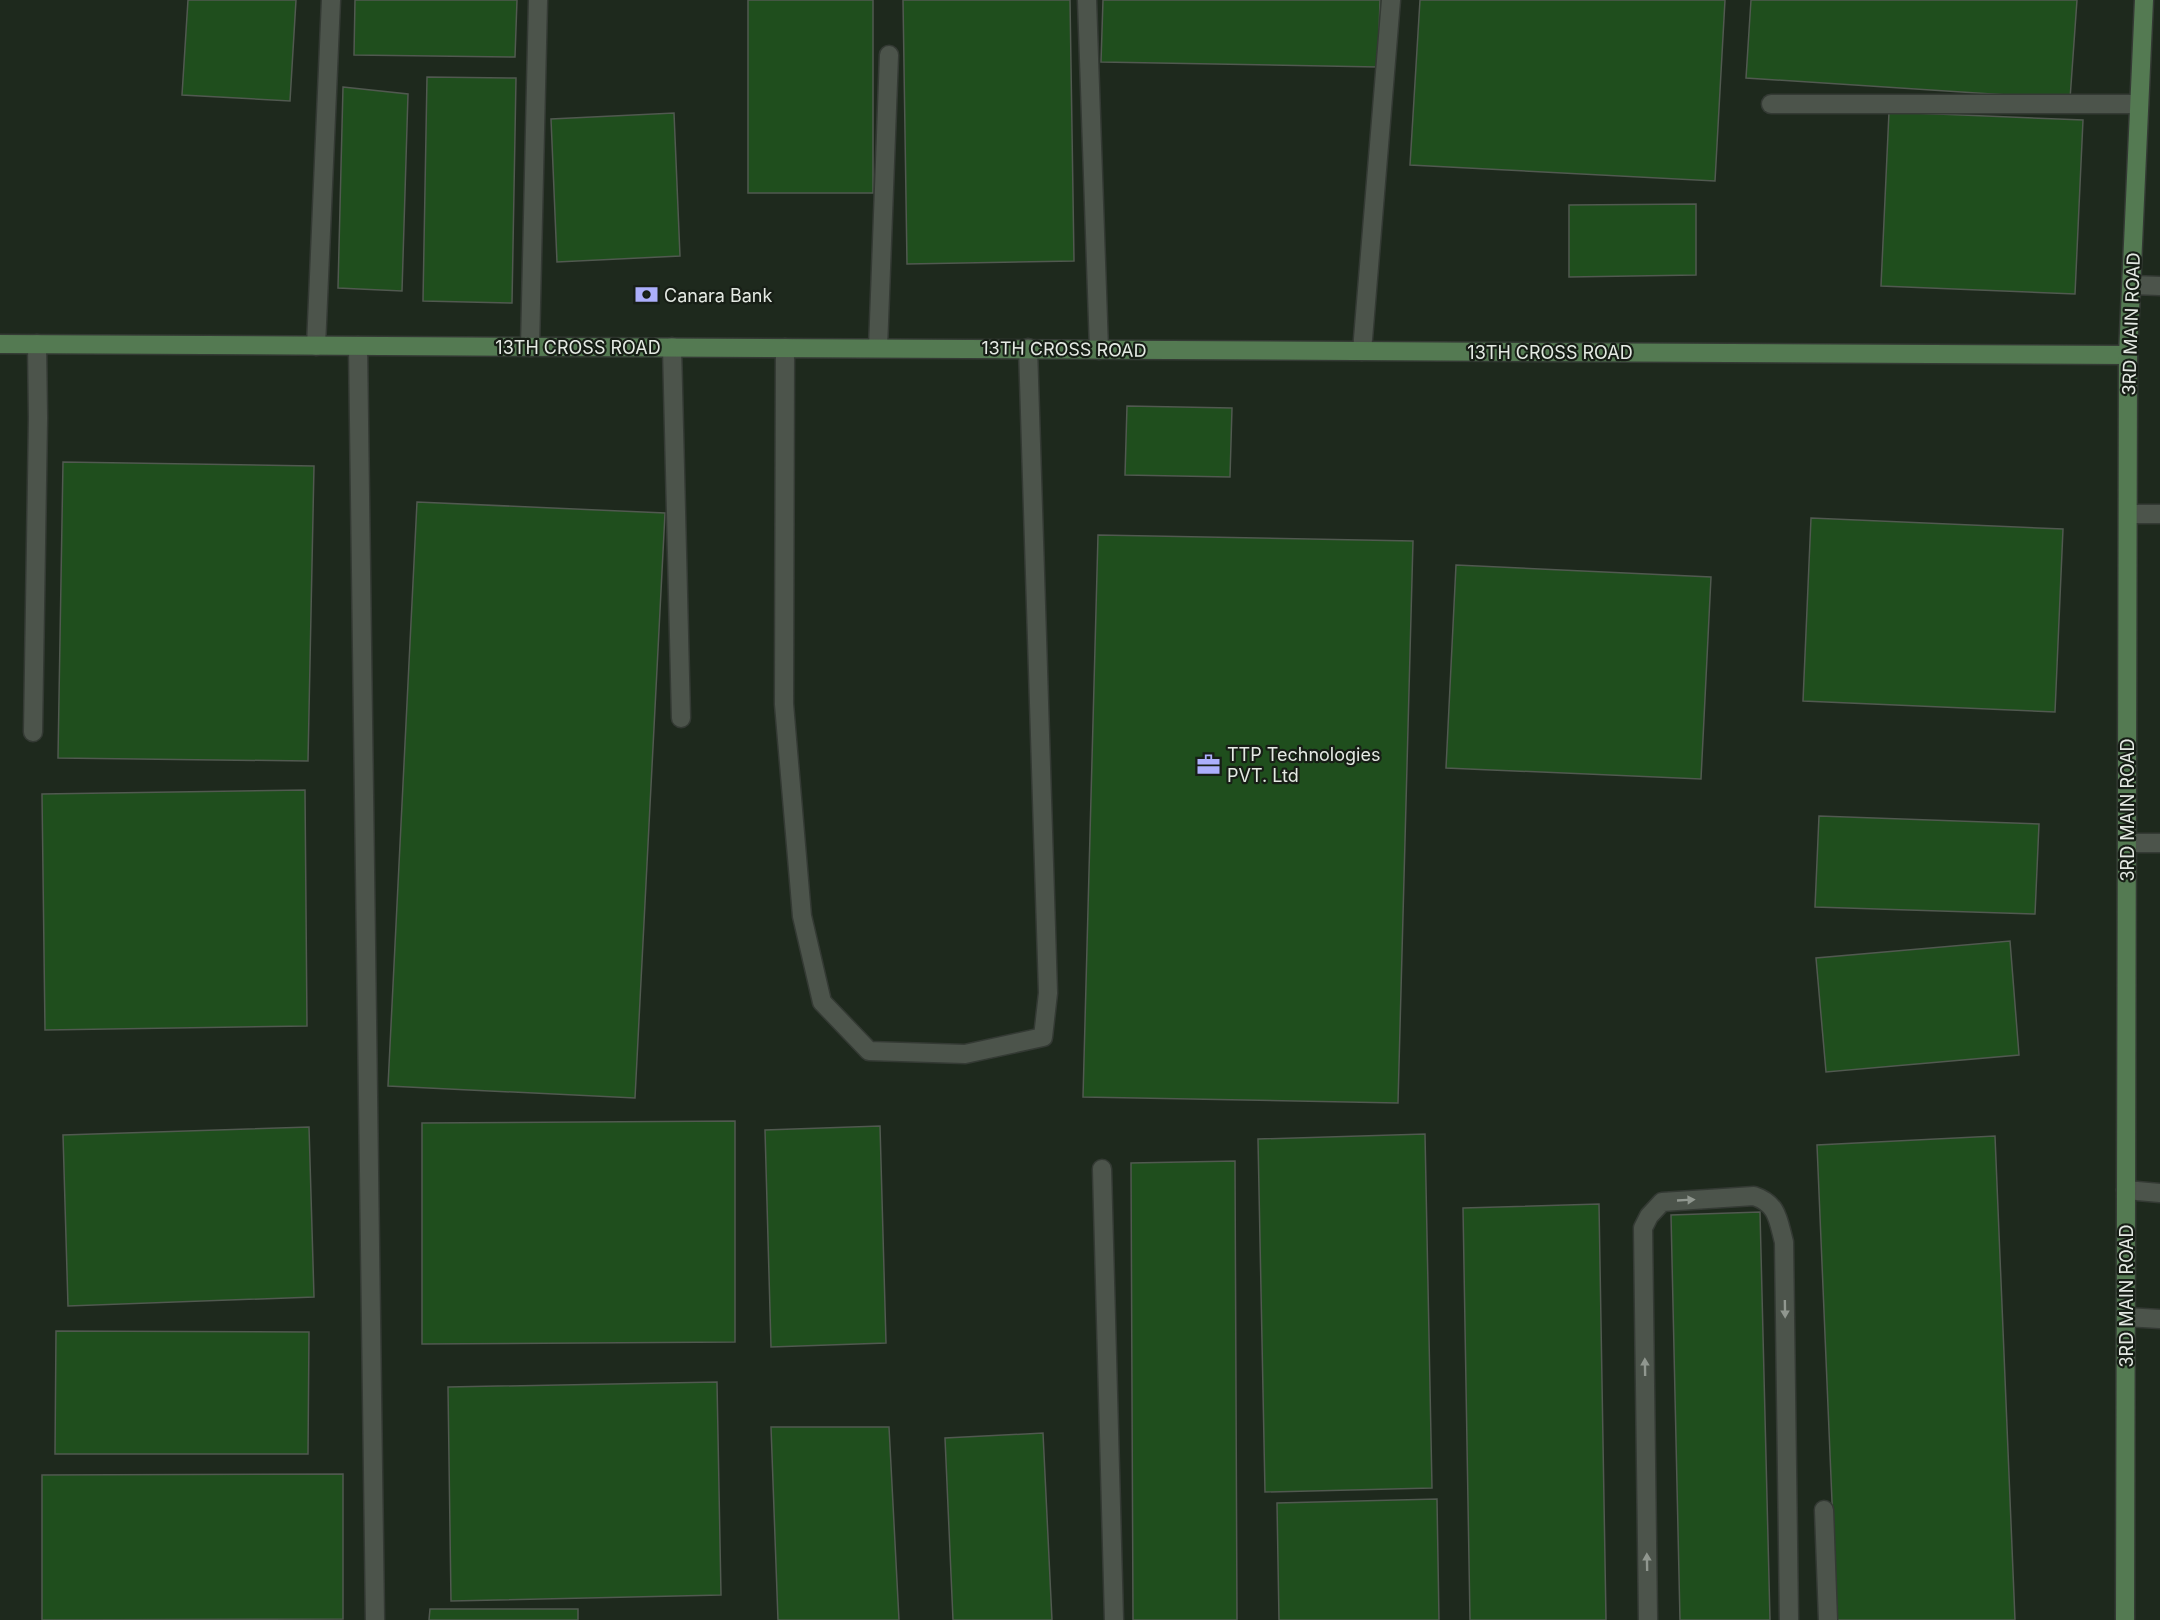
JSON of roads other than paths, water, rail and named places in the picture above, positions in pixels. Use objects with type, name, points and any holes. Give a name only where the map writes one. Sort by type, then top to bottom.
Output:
[{"type":"street","points":[[316,346],[331,0]]},
{"type":"street","points":[[530,347],[538,0]]},
{"type":"street","points":[[1087,0],[1099,350]]},
{"type":"street","points":[[1362,351],[1391,0]]},
{"type":"street","name":"3RD MAIN ROAD","points":[[2125,1620],[2128,355],[2144,0]]},
{"type":"street","points":[[878,348],[889,55]]},
{"type":"street","points":[[1771,104],[2139,104]]},
{"type":"street","points":[[2132,285],[2160,286]]},
{"type":"street","name":"13TH CROSS ROAD","points":[[0,344],[2128,355]]},
{"type":"street","points":[[33,732],[37,344]]},
{"type":"street","points":[[358,346],[375,1620]]},
{"type":"street","points":[[672,347],[681,718]]},
{"type":"street","points":[[785,348],[784,704],[802,916],[822,1002],[869,1051],[965,1054],[1043,1037],[1048,993],[1028,348]]},
{"type":"street","points":[[2128,514],[2160,514]]},
{"type":"street","points":[[2127,843],[2160,843]]},
{"type":"street","points":[[1102,1169],[1114,1620]]},
{"type":"street","points":[[2126,1190],[2160,1193]]},
{"type":"street","points":[[1648,1620],[1643,1228],[1648,1216],[1662,1202],[1754,1196],[1766,1200],[1776,1212],[1784,1242],[1789,1620]]},
{"type":"street","points":[[2126,1317],[2160,1319]]},
{"type":"street","points":[[1824,1510],[1827,1620]]},
{"type":"place","name":"Canara Bank","points":[[646,295]]},
{"type":"place","name":"TTP Technologies PVT. Ltd","points":[[1209,764]]}]
